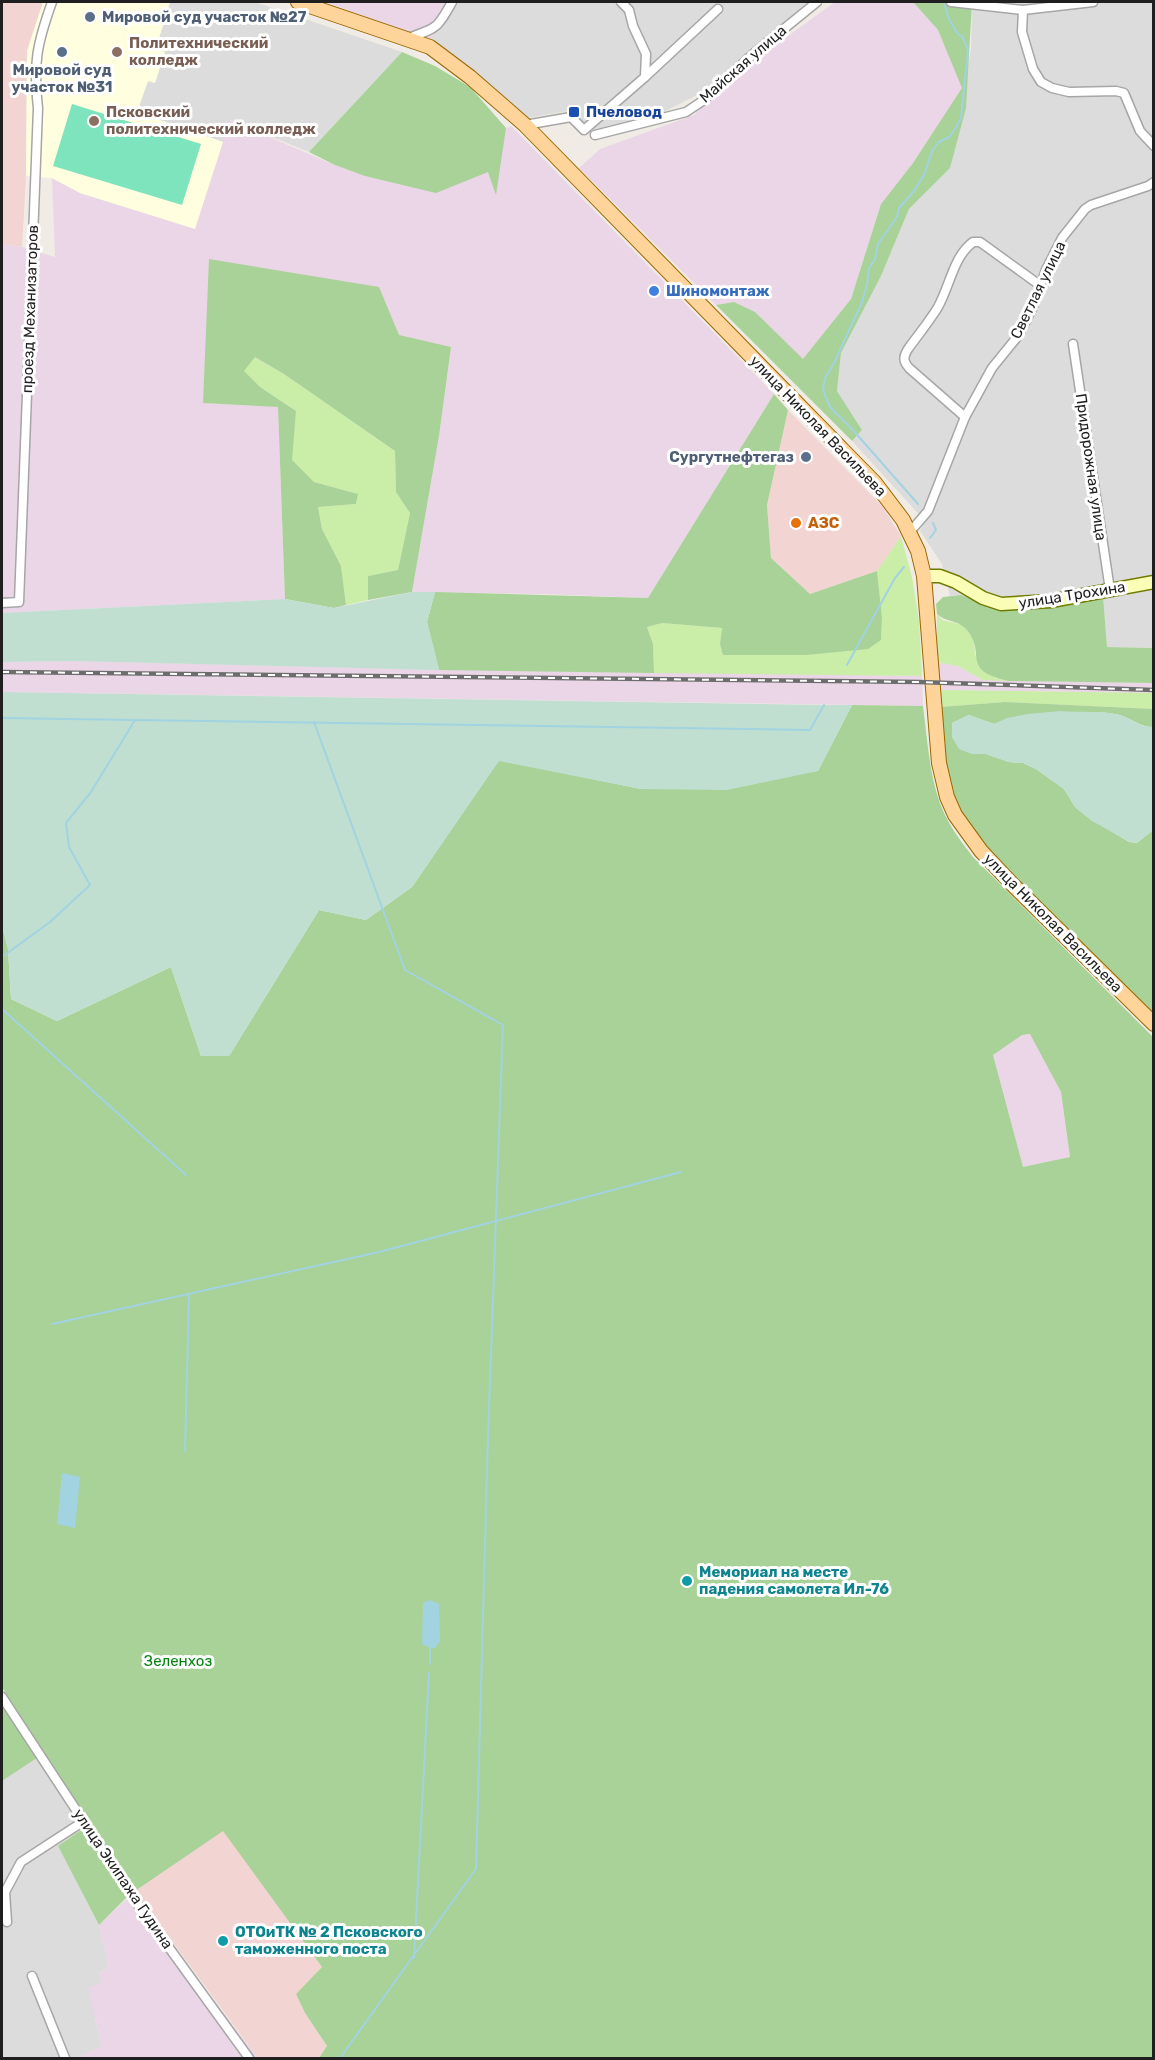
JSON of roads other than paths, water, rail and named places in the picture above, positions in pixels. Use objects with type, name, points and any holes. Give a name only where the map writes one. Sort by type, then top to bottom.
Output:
[{"type":"main road","name":"улица Николая Васильева","points":[[298,2],[408,38],[444,56],[525,125],[854,460],[893,505],[918,551],[924,576],[939,763],[947,798],[955,816],[981,851],[1013,885],[1154,1024]]},
{"type":"street","name":"проезд Механизаторов","points":[[2,603],[19,602],[38,108],[35,80],[36,56],[39,37],[52,2]]},
{"type":"street","points":[[408,38],[429,31],[440,24],[452,2]]},
{"type":"street","points":[[621,2],[629,10],[633,26],[646,54],[645,77]]},
{"type":"street","name":"Майская улица","points":[[595,135],[686,112],[701,102],[753,54],[817,2]]},
{"type":"street","points":[[951,2],[1023,10],[1093,2]]},
{"type":"street","points":[[525,125],[571,117],[584,130],[718,9]]},
{"type":"street","points":[[1023,10],[1022,32],[1033,69],[1041,82],[1052,88],[1069,92],[1116,91],[1124,93],[1140,131],[1154,146]]},
{"type":"street","name":"Светлая улица","points":[[909,533],[928,510],[965,417],[992,368],[1018,336],[1062,238],[1085,209],[1154,182]]},
{"type":"street","points":[[965,417],[909,368],[904,360],[908,350],[938,306],[965,249],[973,242],[980,242],[1041,286]]},
{"type":"street","name":"Придорожная улица","points":[[1073,344],[1110,590]]},
{"type":"street","name":"улица Трохина","points":[[924,576],[940,576],[956,582],[977,595],[1001,604],[1051,601],[1154,582]]},
{"type":"street","name":"улица Экипажа Гудина","points":[[2,1697],[141,1909],[249,2058]]},
{"type":"street","points":[[7,1922],[4,1892],[21,1862],[84,1821]]},
{"type":"street","points":[[32,1976],[65,2058]]},
{"type":"water","points":[[62,1473],[80,1477],[75,1528],[57,1524]]},
{"type":"water","points":[[430,1600],[439,1604],[440,1641],[435,1648],[422,1644],[423,1603]]},
{"type":"waterway","points":[[918,504],[830,407],[823,390],[825,378],[862,302],[869,268],[875,259],[878,244],[897,217],[899,208],[924,175],[932,151],[939,142],[949,137],[961,118],[968,50],[963,38],[957,33],[948,17],[945,5]]},
{"type":"waterway","points":[[930,538],[936,530],[933,523]]},
{"type":"waterway","points":[[847,665],[895,578],[904,567]]},
{"type":"waterway","points":[[2,957],[50,922],[90,885],[69,847],[66,823],[91,792],[135,720],[810,730],[824,705]]},
{"type":"waterway","points":[[2,718],[134,720]]},
{"type":"waterway","points":[[314,722],[405,970],[503,1025],[488,1436],[476,1869],[340,2058]]},
{"type":"waterway","points":[[2,1009],[186,1175]]},
{"type":"waterway","points":[[52,1324],[379,1252],[681,1172]]},
{"type":"waterway","points":[[185,1451],[189,1295]]},
{"type":"waterway","points":[[430,1648],[430,1664]]},
{"type":"waterway","points":[[414,1958],[429,1673]]},
{"type":"railway","points":[[2,672],[919,682],[1154,690]]},
{"type":"place","name":"Мировой суд участок №27","points":[[90,17]]},
{"type":"place","name":"Мировой суд участок №31","points":[[62,52]]},
{"type":"place","name":"Политехнический колледж","points":[[117,52]]},
{"type":"place","name":"Пчеловод","points":[[574,112]]},
{"type":"place","name":"Псковский политехнический колледж","points":[[94,121]]},
{"type":"place","name":"Шиномонтаж","points":[[654,291]]},
{"type":"place","name":"Сургутнефтегаз","points":[[806,457]]},
{"type":"place","name":"АЗС","points":[[796,523]]},
{"type":"place","name":"Мемориал на месте падения самолета Ил-76","points":[[687,1581]]},
{"type":"place","name":"ОТОиТК № 2 Псковского таможенного поста","points":[[223,1941]]},
{"type":"park label","name":"Зеленхоз","points":[[178,1661]]}]
